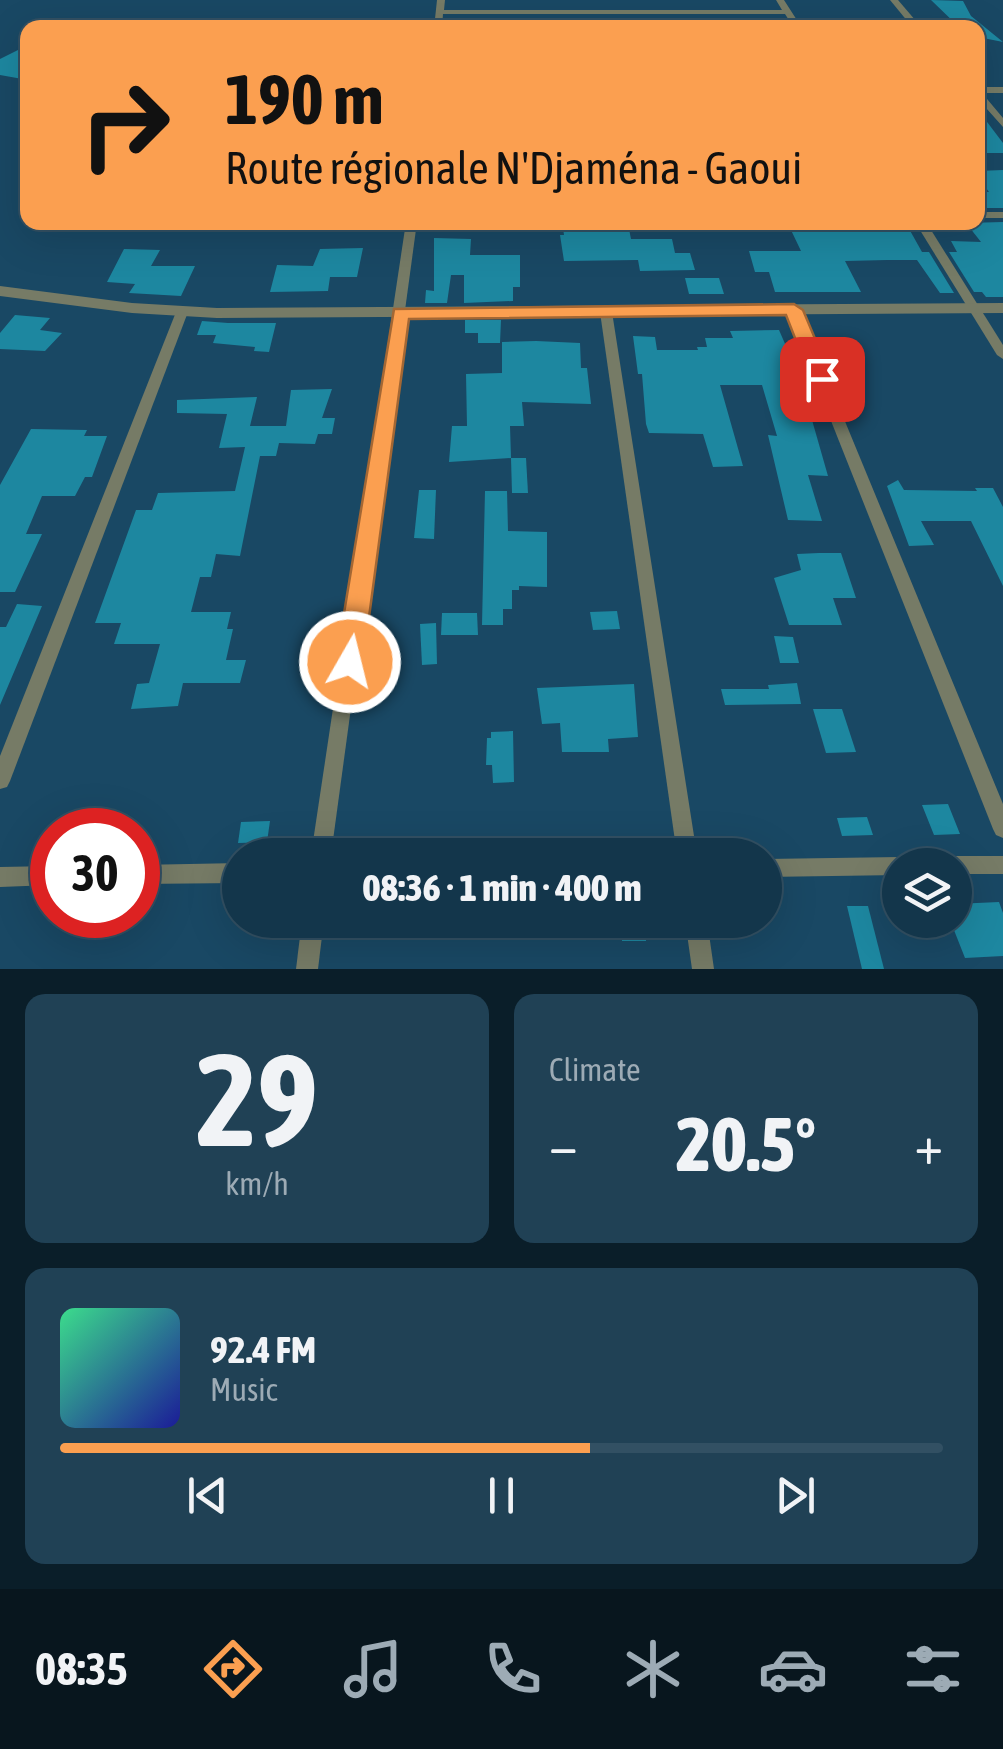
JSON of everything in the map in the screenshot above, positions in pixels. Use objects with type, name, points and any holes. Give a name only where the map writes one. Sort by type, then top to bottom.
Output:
[{"type":"street","points":[[440,0],[440,20]]},
{"type":"street","points":[[780,0],[793,20]]},
{"type":"street","points":[[894,0],[911,20]]},
{"type":"street","points":[[441,12],[788,12]]},
{"type":"street","points":[[985,101],[1003,124]]},
{"type":"street","points":[[324,838],[411,230]]},
{"type":"street","points":[[925,230],[1003,354]]},
{"type":"street","points":[[0,292],[182,312],[1003,308]]},
{"type":"street","points":[[794,310],[1003,830]]},
{"type":"street","points":[[0,781],[182,312]]},
{"type":"street","points":[[606,312],[684,838]]},
{"type":"street","points":[[972,866],[1003,865]]},
{"type":"street","points":[[782,868],[882,866]]},
{"type":"street","points":[[160,874],[222,873]]},
{"type":"street","points":[[0,876],[30,876]]},
{"type":"street","points":[[307,969],[311,938]]},
{"type":"street","points":[[699,938],[703,969]]},
{"type":"building","points":[[931,0],[963,1],[976,20],[952,20]]},
{"type":"building","points":[[447,18],[529,20],[447,20]]},
{"type":"building","points":[[985,27],[1003,42],[985,38]]},
{"type":"building","points":[[20,49],[20,79],[0,75],[0,59]]},
{"type":"building","points":[[985,119],[1003,143],[1003,153],[985,153]]},
{"type":"building","points":[[1003,170],[1003,208],[985,208],[985,192],[989,192],[985,171]]},
{"type":"building","points":[[985,222],[1003,222],[1003,297],[974,292],[949,252],[957,252],[951,241],[981,242],[972,230],[985,230]]},
{"type":"building","points":[[563,230],[629,230],[631,239],[672,239],[675,253],[690,253],[695,270],[640,271],[638,260],[564,261],[560,235],[564,235]]},
{"type":"building","points":[[791,230],[910,230],[922,252],[929,252],[954,293],[940,293],[917,260],[845,261],[861,292],[775,292],[769,272],[755,272],[749,251],[801,251]]},
{"type":"building","points":[[434,238],[471,239],[470,255],[520,255],[520,287],[513,287],[513,301],[464,303],[464,275],[451,275],[447,303],[425,303],[426,290],[434,291]]},
{"type":"building","points":[[363,248],[357,277],[330,277],[328,291],[270,292],[277,265],[313,266],[320,249]]},
{"type":"building","points":[[124,249],[160,250],[151,266],[195,266],[181,296],[129,293],[135,284],[107,282]]},
{"type":"building","points":[[685,278],[719,278],[724,294],[689,294]]},
{"type":"building","points":[[15,315],[50,318],[40,330],[62,333],[45,351],[0,349],[0,333]]},
{"type":"building","points":[[465,320],[501,320],[500,343],[478,343],[478,333],[465,333]]},
{"type":"building","points":[[202,321],[276,323],[269,352],[213,343],[216,335],[197,335]]},
{"type":"building","points":[[779,330],[800,378],[828,476],[808,475],[822,521],[788,520],[768,435],[777,436],[762,385],[720,385],[743,466],[713,467],[703,434],[649,433],[646,424],[642,374],[638,374],[633,336],[655,337],[657,350],[698,350],[697,347],[707,347],[705,338],[733,338],[730,331]]},
{"type":"building","points":[[502,342],[580,343],[581,368],[587,368],[591,404],[522,402],[524,426],[510,426],[511,458],[449,462],[452,426],[467,426],[466,374],[502,373]]},
{"type":"building","points":[[332,389],[322,418],[335,418],[332,434],[318,434],[315,444],[279,443],[276,456],[260,456],[240,556],[216,554],[211,577],[200,577],[191,612],[231,612],[227,629],[233,629],[226,660],[246,660],[240,683],[183,683],[178,706],[131,709],[137,684],[149,683],[160,644],[114,644],[121,623],[95,623],[136,510],[152,510],[158,493],[235,491],[245,447],[219,448],[227,414],[177,413],[177,400],[257,397],[250,426],[286,426],[291,390]]},
{"type":"building","points":[[31,429],[87,430],[84,436],[107,436],[92,477],[85,477],[75,496],[42,496],[26,534],[42,534],[15,592],[0,592],[0,485]]},
{"type":"building","points":[[511,458],[526,458],[528,493],[512,493]]},
{"type":"building","points":[[898,480],[904,490],[993,488],[1003,507],[1003,586],[971,521],[921,521],[934,545],[909,546],[887,486]]},
{"type":"building","points":[[419,490],[436,490],[434,539],[414,538]]},
{"type":"building","points":[[485,491],[507,491],[508,531],[547,532],[547,587],[519,586],[519,590],[512,590],[512,609],[503,609],[503,625],[482,625]]},
{"type":"building","points":[[841,553],[856,598],[833,598],[842,625],[789,625],[774,578],[801,570],[797,554]]},
{"type":"building","points":[[17,604],[42,606],[0,705],[0,627],[6,627]]},
{"type":"building","points":[[617,611],[620,629],[593,630],[590,612]]},
{"type":"building","points":[[442,613],[477,613],[478,635],[441,635]]},
{"type":"building","points":[[436,623],[437,664],[422,665],[420,624]]},
{"type":"building","points":[[774,636],[793,637],[799,663],[780,663]]},
{"type":"building","points":[[797,683],[801,704],[725,705],[721,689],[769,689],[768,685]]},
{"type":"building","points":[[634,684],[638,737],[608,739],[609,752],[562,752],[560,723],[542,724],[537,688]]},
{"type":"building","points":[[813,709],[842,709],[856,752],[826,753]]},
{"type":"building","points":[[513,731],[514,782],[493,783],[492,765],[486,765],[487,738],[491,738],[491,732]]},
{"type":"building","points":[[948,804],[960,834],[934,835],[922,805]]},
{"type":"building","points":[[867,817],[873,835],[842,836],[837,818]]},
{"type":"building","points":[[270,821],[268,838],[239,838],[241,822]]},
{"type":"building","points":[[999,902],[1003,913],[1003,956],[965,958],[957,938],[972,938],[972,903]]},
{"type":"building","points":[[847,906],[868,906],[884,969],[862,969]]},
{"type":"building","points":[[622,938],[646,938],[646,941]]},
{"type":"route","points":[[350,662],[400,313],[794,310],[822,379]]}]
